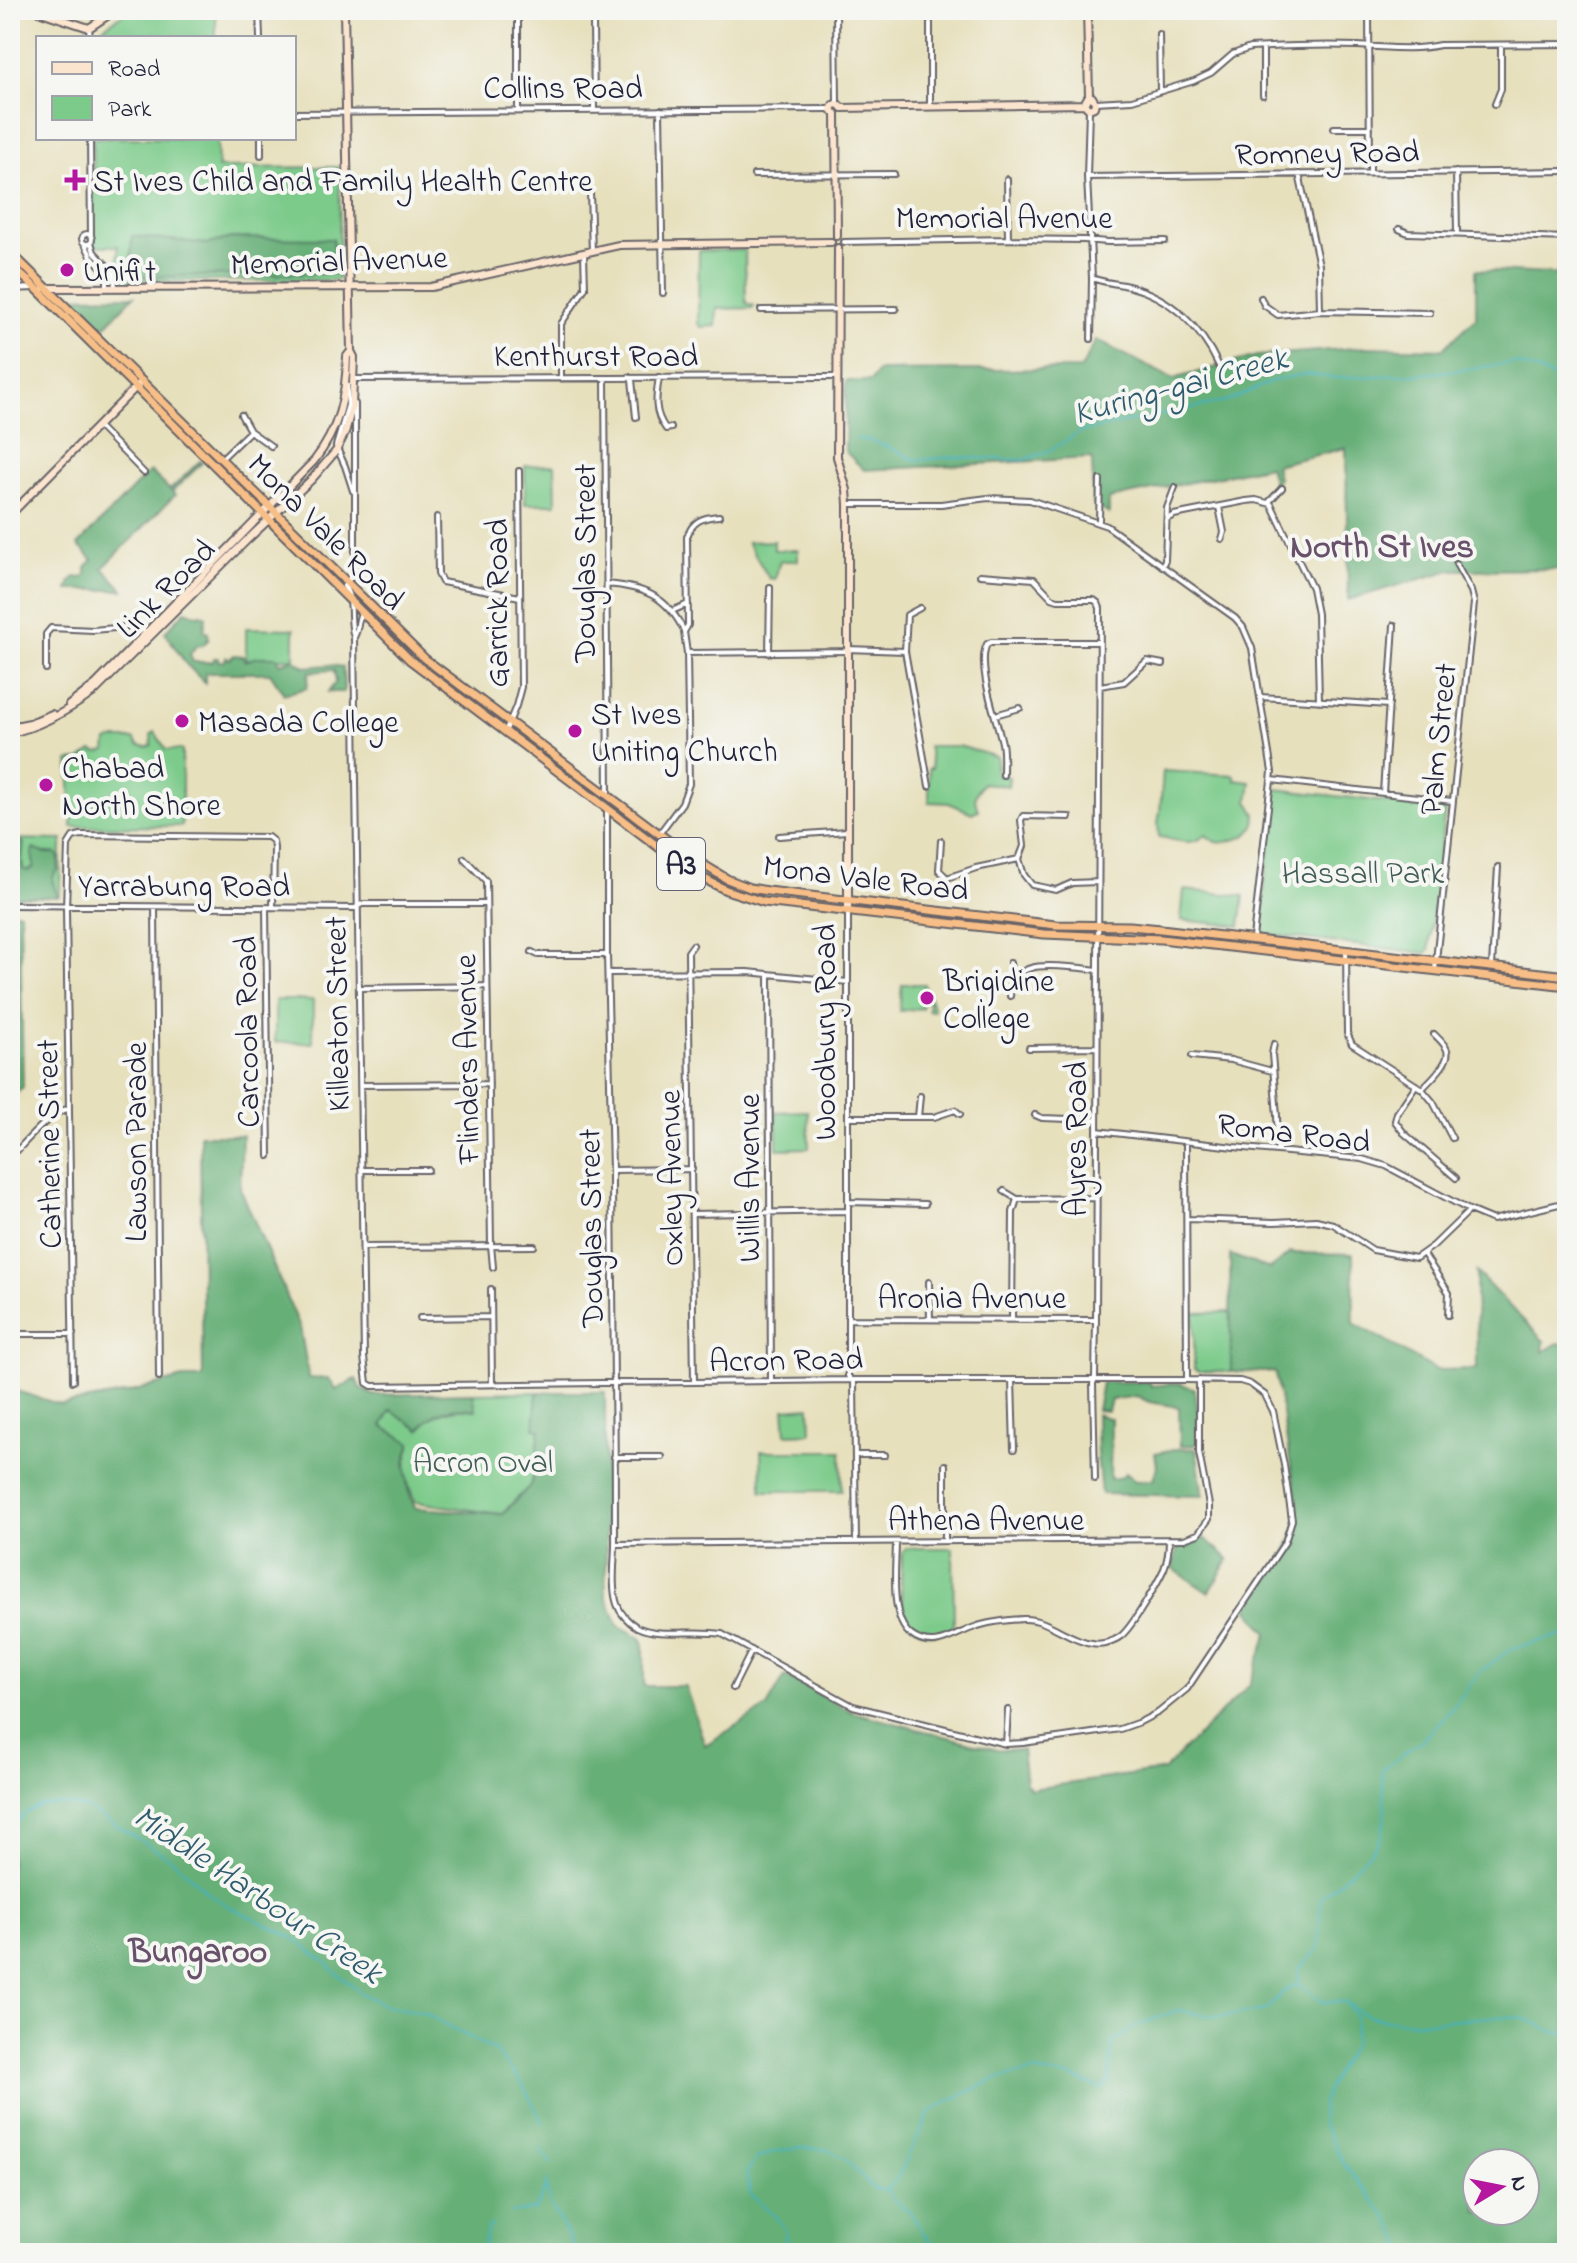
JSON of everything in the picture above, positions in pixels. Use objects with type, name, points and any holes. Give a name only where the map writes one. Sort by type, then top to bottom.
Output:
[{"type":"highway","name":"Mona Vale Road","points":[[10,252],[266,517],[410,660],[693,873],[726,890],[764,902],[848,912],[1044,934],[1150,938],[1567,986]]},
{"type":"highway","name":"Mona Vale Road","points":[[10,265],[221,459],[425,659],[712,872],[750,888],[848,902],[1056,925],[1130,926],[1567,976]]},
{"type":"street","points":[[35,10],[89,28]]},
{"type":"street","points":[[89,28],[116,10]]},
{"type":"street","points":[[259,10],[260,36]]},
{"type":"street","points":[[344,10],[349,287],[351,351],[354,357],[350,378],[351,416],[336,451],[345,466],[353,493],[355,567],[345,583]]},
{"type":"street","points":[[518,10],[518,111]]},
{"type":"street","points":[[836,10],[837,236]]},
{"type":"street","points":[[1087,10],[1092,99]]},
{"type":"street","points":[[1369,10],[1370,172]]},
{"type":"street","points":[[593,22],[594,111]]},
{"type":"street","points":[[930,23],[930,107]]},
{"type":"street","points":[[89,28],[90,36]]},
{"type":"street","points":[[1159,34],[1160,91]]},
{"type":"street","points":[[1091,339],[1092,278],[1085,99],[1132,100],[1202,78],[1243,50],[1360,46],[1420,50],[1440,45],[1567,44]]},
{"type":"street","points":[[1495,104],[1501,89],[1501,45]]},
{"type":"street","points":[[1263,48],[1263,95]]},
{"type":"street","name":"Collins Road","points":[[296,113],[1087,106]]},
{"type":"street","points":[[660,110],[663,293]]},
{"type":"street","points":[[1334,128],[1370,128]]},
{"type":"street","points":[[90,140],[88,239],[91,256],[107,273],[111,288]]},
{"type":"street","points":[[261,140],[261,155]]},
{"type":"street","name":"Romney Road","points":[[1087,177],[1567,171]]},
{"type":"street","points":[[1456,172],[1457,233]]},
{"type":"street","points":[[754,175],[894,174]]},
{"type":"street","points":[[1299,174],[1319,265],[1320,311]]},
{"type":"street","points":[[1007,179],[1008,239]]},
{"type":"street","points":[[590,193],[592,252]]},
{"type":"street","points":[[1399,229],[1408,233],[1567,238]]},
{"type":"street","points":[[837,236],[842,237],[842,247],[834,247],[831,242],[837,236]]},
{"type":"street","name":"Memorial Avenue","points":[[844,242],[1008,239],[1165,241]]},
{"type":"street","name":"Memorial Avenue","points":[[36,288],[431,287],[619,245],[831,242]]},
{"type":"street","name":"Woodbury Road","points":[[838,248],[837,457],[848,504],[848,1376],[854,1383],[856,1542]]},
{"type":"street","points":[[561,377],[561,324],[585,288],[584,254]]},
{"type":"street","points":[[1092,278],[1142,291],[1171,306],[1195,326],[1219,366]]},
{"type":"street","points":[[10,289],[36,288]]},
{"type":"street","points":[[1261,298],[1264,305],[1278,315],[1320,311],[1430,313]]},
{"type":"street","points":[[761,310],[896,309]]},
{"type":"street","points":[[629,377],[632,380],[636,417]]},
{"type":"street","points":[[659,377],[658,419],[666,429],[671,428]]},
{"type":"street","name":"Kenthurst Road","points":[[350,378],[839,377]]},
{"type":"street","points":[[350,378],[356,484],[353,493]]},
{"type":"street","name":"Link Road","points":[[10,730],[44,722],[94,692],[266,517],[328,441],[350,378]]},
{"type":"street","name":"Douglas Street","points":[[605,378],[608,795]]},
{"type":"street","points":[[10,515],[139,384]]},
{"type":"street","points":[[241,415],[250,431],[271,446]]},
{"type":"street","points":[[98,426],[144,473]]},
{"type":"street","points":[[221,459],[250,431]]},
{"type":"street","name":"Link Road","points":[[272,510],[312,479],[336,451]]},
{"type":"street","name":"Garrick Road","points":[[505,732],[521,687],[519,471]]},
{"type":"street","points":[[1099,522],[1100,480]]},
{"type":"street","points":[[1162,566],[1165,560],[1167,508],[1175,487]]},
{"type":"street","points":[[1268,503],[1282,488]]},
{"type":"street","points":[[10,496],[20,506]]},
{"type":"street","points":[[848,504],[941,504],[988,498],[1030,500],[1099,522],[1235,618],[1243,627],[1252,648],[1272,772],[1253,939]]},
{"type":"street","points":[[1167,519],[1174,515],[1256,500],[1268,503],[1281,522],[1312,588],[1317,614],[1319,701]]},
{"type":"street","points":[[1219,507],[1224,532],[1222,539]]},
{"type":"street","points":[[684,632],[688,625],[687,537],[690,527],[704,518],[719,516]]},
{"type":"street","name":"Link Road","points":[[10,730],[50,715],[96,684],[266,517]]},
{"type":"street","points":[[437,517],[438,574],[442,582],[520,597]]},
{"type":"street","name":"Palm Street","points":[[1435,970],[1474,603],[1456,564]]},
{"type":"street","name":"Ayres Road","points":[[980,575],[1034,579],[1052,598],[1094,600],[1100,608],[1095,1479]]},
{"type":"street","name":"Killeaton Street","points":[[345,583],[354,637],[365,1377],[372,1386]]},
{"type":"street","points":[[606,584],[650,593],[672,611],[684,632],[687,653],[688,790],[659,834]]},
{"type":"street","points":[[769,653],[770,587]]},
{"type":"street","points":[[672,611],[688,604]]},
{"type":"street","points":[[920,608],[907,615],[905,651],[929,786]]},
{"type":"street","name":"Killeaton Street","points":[[354,637],[362,612]]},
{"type":"street","points":[[1383,793],[1394,625]]},
{"type":"street","points":[[46,669],[46,634],[51,628],[93,630],[137,626],[146,632]]},
{"type":"street","points":[[1003,775],[1003,747],[984,668],[984,648],[991,642],[1100,642]]},
{"type":"street","points":[[687,653],[905,651]]},
{"type":"street","points":[[1100,686],[1124,682],[1147,661],[1163,664]]},
{"type":"street","points":[[1260,697],[1389,705]]},
{"type":"street","points":[[995,715],[1020,708]]},
{"type":"street","points":[[1271,780],[1452,801]]},
{"type":"street","name":"Douglas Street","points":[[607,808],[617,1605],[624,1617],[635,1626],[649,1631],[708,1631],[722,1634],[752,1650]]},
{"type":"street","points":[[1069,817],[1023,816],[1024,846],[1019,859],[1024,875],[1032,885],[1056,890],[1072,883],[1098,882]]},
{"type":"street","points":[[779,836],[847,831]]},
{"type":"street","name":"Catherine Street","points":[[73,1381],[66,906],[68,845],[77,835],[268,837],[273,841],[273,907]]},
{"type":"street","points":[[941,841],[939,870],[947,878],[1019,859]]},
{"type":"street","name":"Flinders Avenue","points":[[464,858],[486,881],[493,1267]]},
{"type":"street","points":[[1492,966],[1498,867]]},
{"type":"street","name":"Yarrabung Road","points":[[10,905],[355,908],[362,904],[486,904]]},
{"type":"street","name":"Lawson Parade","points":[[155,907],[159,1377]]},
{"type":"street","name":"Carcoola Road","points":[[266,907],[269,1156]]},
{"type":"street","name":"Oxley Avenue","points":[[693,945],[688,952],[694,1382]]},
{"type":"street","points":[[1346,950],[1347,1033],[1352,1044],[1422,1089],[1433,1102],[1452,1138]]},
{"type":"street","points":[[532,952],[538,955],[607,955]]},
{"type":"street","points":[[1010,963],[1010,996]]},
{"type":"street","points":[[1012,975],[1031,967],[1098,970]]},
{"type":"street","points":[[608,973],[769,974],[848,982]]},
{"type":"street","name":"Willis Avenue","points":[[769,974],[771,1381]]},
{"type":"street","points":[[360,988],[487,986]]},
{"type":"street","points":[[1422,1089],[1446,1060],[1446,1048],[1434,1034]]},
{"type":"street","points":[[1274,1044],[1278,1151]]},
{"type":"street","points":[[1029,1048],[1097,1047]]},
{"type":"street","points":[[1192,1056],[1231,1060],[1273,1071]]},
{"type":"street","points":[[361,1085],[489,1084]]},
{"type":"street","points":[[1416,1085],[1395,1121],[1404,1133],[1456,1178]]},
{"type":"street","points":[[918,1117],[920,1096]]},
{"type":"street","points":[[10,1158],[51,1118],[62,1109],[69,1109]]},
{"type":"street","points":[[849,1117],[934,1117],[955,1110],[960,1114]]},
{"type":"street","points":[[1035,1115],[1042,1118],[1097,1120]]},
{"type":"street","name":"Roma Road","points":[[1097,1131],[1362,1159],[1386,1166],[1493,1220],[1567,1202]]},
{"type":"street","points":[[1186,1142],[1187,1380]]},
{"type":"street","points":[[612,1170],[692,1169]]},
{"type":"street","points":[[363,1170],[428,1170]]},
{"type":"street","points":[[1004,1191],[1017,1199],[1096,1198]]},
{"type":"street","points":[[1012,1319],[1013,1212],[1017,1199]]},
{"type":"street","points":[[848,1202],[925,1204]]},
{"type":"street","points":[[1187,1219],[1316,1220],[1333,1224],[1373,1250],[1416,1258],[1433,1246],[1469,1210]]},
{"type":"street","points":[[692,1214],[848,1211]]},
{"type":"street","points":[[363,1247],[534,1246]]},
{"type":"street","points":[[1423,1253],[1449,1293],[1448,1315]]},
{"type":"street","points":[[1561,1315],[1567,1277]]},
{"type":"street","points":[[929,1282],[930,1319]]},
{"type":"street","points":[[491,1289],[492,1384]]},
{"type":"street","points":[[420,1318],[490,1317]]},
{"type":"street","name":"Aronia Avenue","points":[[848,1319],[1096,1320]]},
{"type":"street","points":[[10,1334],[73,1334]]},
{"type":"street","name":"Acron Road","points":[[372,1386],[851,1380],[1199,1380],[1250,1384],[1265,1395],[1273,1411],[1292,1520],[1285,1542],[1187,1689],[1159,1712],[1120,1729],[1006,1744]]},
{"type":"street","points":[[1012,1380],[1014,1449]]},
{"type":"street","name":"Athena Avenue","points":[[615,1544],[1184,1539],[1198,1534],[1209,1519],[1199,1453],[1199,1380]]},
{"type":"street","points":[[855,1455],[885,1455]]},
{"type":"street","points":[[614,1457],[662,1457]]},
{"type":"street","points":[[945,1465],[945,1541]]},
{"type":"street","points":[[896,1542],[897,1606],[901,1624],[912,1636],[935,1642],[976,1626],[1025,1619],[1094,1644],[1122,1635],[1136,1617],[1164,1569],[1169,1554],[1169,1539]]},
{"type":"street","points":[[733,1688],[752,1650],[853,1706],[1006,1744],[1008,1710]]},
{"type":"green space","points":[[129,10],[216,10],[216,36],[97,36],[104,27]]},
{"type":"green space","points":[[93,140],[217,140],[218,168],[340,167],[337,280],[118,281],[118,246],[93,246]]},
{"type":"green space","points":[[132,236],[209,244],[231,238],[333,239],[335,274],[130,277]]},
{"type":"green space","points":[[745,250],[746,303],[753,308],[717,309],[716,326],[701,327],[698,323],[699,251]]},
{"type":"green space","points":[[1476,270],[1567,275],[1567,569],[1451,570],[1348,600],[1346,448],[1275,465],[1278,479],[1274,485],[1269,466],[1109,499],[1109,514],[1093,504],[1092,458],[864,470],[845,451],[846,381],[871,381],[878,371],[1081,369],[1096,340],[1173,379],[1257,356],[1367,347],[1443,349],[1476,318]]},
{"type":"green space","points":[[134,296],[100,331],[67,298],[68,297]]},
{"type":"green space","points":[[200,461],[202,463],[172,492],[175,495],[103,568],[124,590],[68,590],[75,577],[86,575],[86,567],[93,560],[78,545],[150,471],[170,490]]},
{"type":"green space","points":[[555,465],[556,504],[525,504],[525,466]]},
{"type":"green space","points":[[774,541],[774,550],[798,550],[798,561],[780,561],[775,579],[769,578],[747,542]]},
{"type":"green space","points":[[185,611],[206,617],[204,630],[209,639],[203,645],[196,646],[190,654],[193,662],[213,662],[214,658],[225,661],[226,657],[230,659],[234,655],[243,656],[245,661],[257,657],[277,657],[280,663],[294,659],[305,667],[343,667],[344,692],[328,692],[336,682],[334,670],[309,672],[307,688],[284,694],[270,673],[205,673],[205,683],[186,664],[165,632]]},
{"type":"green space","points":[[246,628],[294,629],[294,658],[246,659]]},
{"type":"green space","points":[[155,732],[166,750],[182,750],[182,826],[72,827],[69,761],[80,760],[92,751],[106,751],[107,741],[112,739],[134,739],[138,745],[148,747],[152,745],[151,735]]},
{"type":"green space","points":[[928,746],[959,746],[997,757],[996,775],[1009,777],[1008,786],[983,783],[976,796],[978,810],[972,813],[949,803],[929,802],[929,768],[932,768]]},
{"type":"green space","points":[[1163,771],[1235,775],[1235,780],[1251,782],[1248,801],[1256,814],[1251,831],[1224,842],[1214,841],[1206,835],[1189,842],[1159,837]]},
{"type":"green space","name":"Hassall Park","points":[[1276,789],[1445,809],[1429,951],[1262,934]]},
{"type":"green space","points":[[10,835],[11,839],[63,840],[58,897],[10,897]]},
{"type":"green space","points":[[11,839],[24,843],[23,869],[28,871],[34,867],[33,849],[56,853],[58,870],[53,880],[58,897],[11,897]]},
{"type":"green space","points":[[1184,890],[1244,896],[1240,926],[1181,920]]},
{"type":"green space","points":[[10,912],[20,912],[23,1087],[10,1099]]},
{"type":"green space","points":[[902,984],[924,984],[933,1011],[928,1010],[929,1002],[923,1001],[922,1008],[899,1011]]},
{"type":"green space","points":[[275,1000],[313,1000],[313,1043],[275,1042]]},
{"type":"green space","points":[[808,1111],[809,1148],[777,1149],[776,1112]]},
{"type":"green space","points":[[200,1135],[242,1135],[240,1188],[300,1327],[309,1378],[329,1379],[336,1390],[356,1379],[360,1388],[373,1395],[473,1393],[476,1410],[444,1411],[431,1418],[420,1430],[391,1410],[382,1426],[411,1443],[405,1462],[408,1489],[415,1508],[502,1514],[530,1486],[534,1474],[540,1429],[534,1428],[537,1395],[540,1392],[605,1392],[606,1596],[618,1625],[641,1638],[644,1644],[644,1686],[685,1686],[705,1745],[767,1707],[785,1676],[852,1712],[994,1749],[1022,1750],[1026,1783],[1031,1789],[1164,1770],[1250,1684],[1268,1633],[1248,1609],[1288,1548],[1298,1507],[1275,1372],[1231,1372],[1230,1255],[1270,1269],[1290,1253],[1353,1254],[1354,1323],[1436,1370],[1477,1369],[1476,1272],[1544,1341],[1543,1352],[1558,1343],[1567,1345],[1567,2253],[10,2253],[10,1389],[62,1405],[127,1393],[183,1378],[203,1378]]},
{"type":"green space","points":[[1231,1312],[1231,1372],[1194,1369],[1194,1313]]},
{"type":"green space","points":[[1102,1382],[1150,1382],[1151,1386],[1180,1383],[1194,1389],[1198,1411],[1197,1445],[1180,1446],[1179,1407],[1149,1402],[1137,1396],[1111,1400],[1108,1411],[1097,1410]]},
{"type":"green space","name":"Acron Oval","points":[[540,1392],[537,1395],[535,1428],[540,1429],[534,1474],[530,1486],[501,1514],[416,1502],[406,1473],[411,1443],[382,1426],[391,1410],[426,1421],[449,1410],[475,1410],[473,1393]]},
{"type":"green space","points":[[810,1407],[811,1433],[786,1434],[784,1409]]},
{"type":"green space","points":[[1096,1414],[1111,1419],[1110,1479],[1123,1477],[1125,1473],[1135,1481],[1153,1480],[1157,1466],[1155,1453],[1196,1449],[1203,1496],[1101,1494]]},
{"type":"green space","points":[[761,1451],[841,1451],[842,1491],[762,1491]]},
{"type":"green space","points":[[1204,1538],[1229,1559],[1209,1593],[1172,1568],[1178,1547]]},
{"type":"green space","points":[[906,1548],[953,1548],[954,1628],[928,1633],[908,1619],[901,1586],[902,1553]]},
{"type":"waterway","name":"Kuring-gai Creek","points":[[856,439],[886,446],[916,460],[954,457],[1023,460],[1047,452],[1080,432],[1230,400],[1275,380],[1305,374],[1359,377],[1434,373],[1513,363],[1542,372],[1567,385]]},
{"type":"waterway","name":"Middle Harbour Creek","points":[[1297,1983],[1298,1970],[1318,1949],[1321,1898],[1364,1858],[1382,1834],[1382,1770],[1421,1741],[1454,1707],[1479,1672],[1513,1648],[1567,1634]]},
{"type":"waterway","name":"Middle Harbour Creek","points":[[10,1829],[25,1813],[41,1805],[87,1808],[173,1860],[207,1892],[228,1906],[292,1937],[361,1993],[386,2006],[423,2012],[495,2051],[520,2080],[543,2123]]},
{"type":"waterway","name":"Middle Harbour Creek","points":[[779,2253],[785,2246],[786,2231],[775,2216],[751,2195],[746,2174],[756,2159],[777,2151],[802,2148],[829,2150],[845,2159],[874,2189],[887,2190],[897,2179],[930,2112],[996,2079],[1034,2071],[1074,2078],[1102,2089],[1109,2082],[1112,2042],[1143,2023],[1178,2010],[1216,2017],[1266,2010],[1283,1992],[1296,1985],[1322,2002],[1346,2002]]},
{"type":"waterway","points":[[1347,2003],[1355,2016],[1355,2041],[1329,2085],[1322,2105],[1322,2123],[1344,2164],[1390,2221],[1406,2253]]},
{"type":"waterway","points":[[1347,2003],[1365,2015],[1386,2020],[1423,2022],[1516,2017],[1554,2032],[1567,2033]]},
{"type":"waterway","name":"Middle Harbour Creek","points":[[540,2149],[551,2163]]},
{"type":"waterway","name":"Middle Harbour Creek","points":[[547,2181],[549,2200],[575,2253]]},
{"type":"waterway","points":[[511,2213],[535,2210],[546,2187]]},
{"type":"waterway","points":[[888,2192],[910,2212],[937,2253]]},
{"type":"waterway","points":[[482,2253],[488,2227],[492,2225]]},
{"type":"place","name":"St Ives Child and Family Health Centre","points":[[75,180]]},
{"type":"place","name":"Unifit","points":[[67,270]]},
{"type":"place","name":"Masada College","points":[[182,721]]},
{"type":"place","name":"St Ives Uniting Church","points":[[575,731]]},
{"type":"place","name":"Chabad North Shore","points":[[46,785]]},
{"type":"place","name":"Brigidine College","points":[[927,998]]},
{"type":"district","name":"North St Ives","points":[[1382,545]]},
{"type":"district","name":"Bungaroo","points":[[198,1950]]}]
